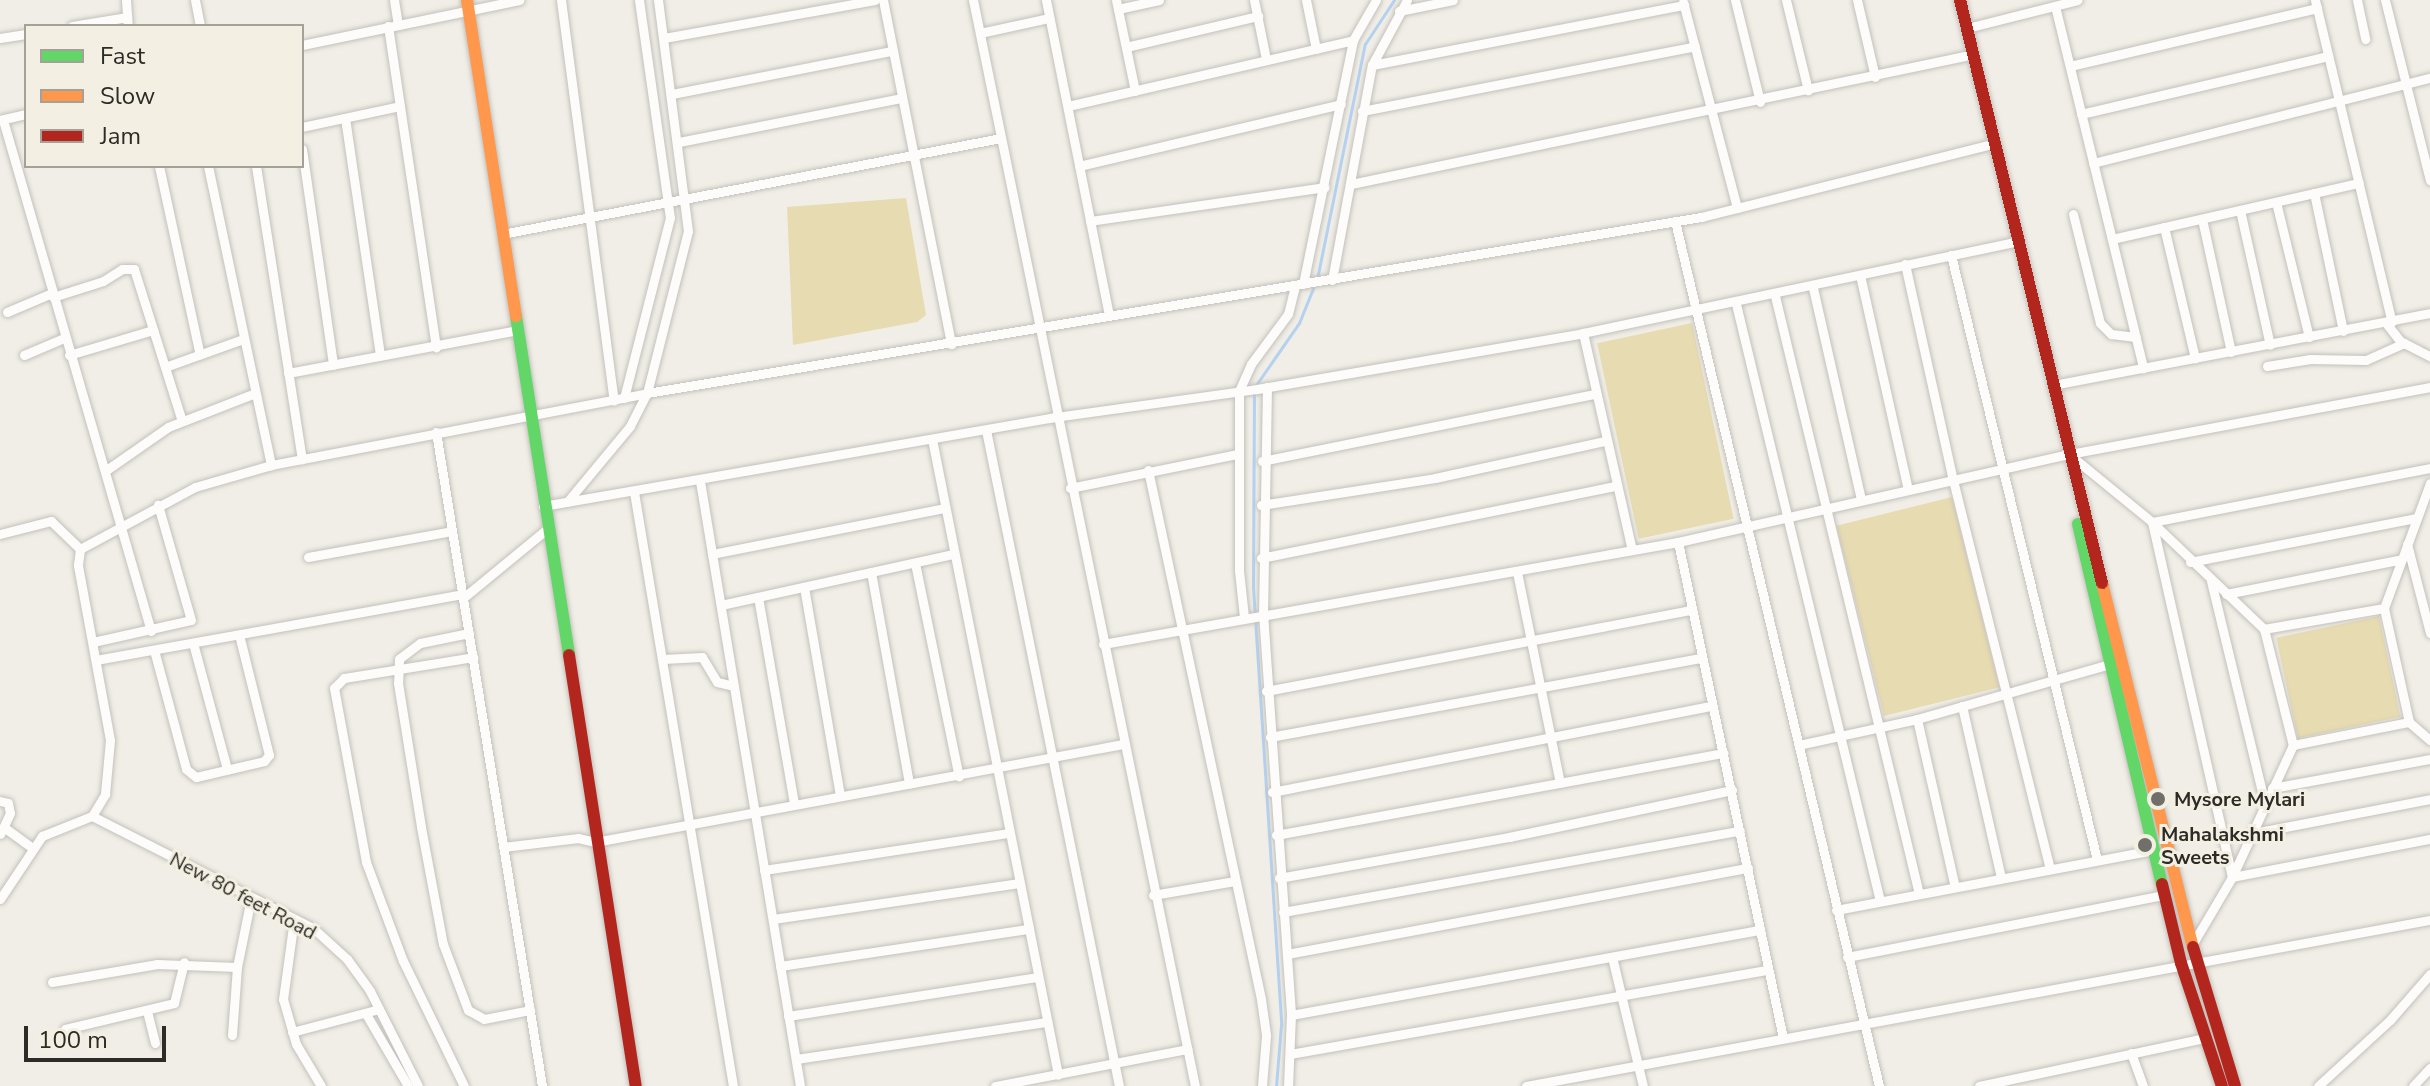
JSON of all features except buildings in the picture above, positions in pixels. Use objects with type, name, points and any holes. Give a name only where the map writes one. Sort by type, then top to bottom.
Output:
[{"type":"street","points":[[94,24],[128,21],[126,0]]},
{"type":"street","points":[[195,0],[200,24]]},
{"type":"street","points":[[394,0],[393,26],[400,106],[436,347]]},
{"type":"street","points":[[304,45],[468,6],[519,0]]},
{"type":"street","points":[[561,0],[619,399]]},
{"type":"street","points":[[619,399],[668,233],[669,202],[639,0]]},
{"type":"street","points":[[566,502],[630,426],[647,393],[683,257],[687,199],[658,0]]},
{"type":"street","points":[[664,38],[875,0]]},
{"type":"street","points":[[883,0],[951,344]]},
{"type":"street","points":[[973,0],[1055,417],[1195,1086]]},
{"type":"street","points":[[1046,0],[1109,316]]},
{"type":"street","points":[[1135,91],[1117,4],[1159,0]]},
{"type":"street","points":[[1254,0],[1266,59]]},
{"type":"street","points":[[1306,0],[1316,49]]},
{"type":"street","points":[[1363,0],[1366,15]]},
{"type":"street","points":[[1244,617],[1237,454],[1242,391],[1251,364],[1288,314],[1299,285],[1325,187],[1353,40],[1376,0]]},
{"type":"street","points":[[1332,280],[1372,65],[1407,0]]},
{"type":"street","points":[[1399,11],[1453,0]]},
{"type":"street","points":[[1735,0],[1760,102]]},
{"type":"street","points":[[1786,0],[1808,90]]},
{"type":"street","points":[[1857,0],[1875,77]]},
{"type":"street","points":[[1952,0],[2189,956],[2204,1038],[2222,1086]]},
{"type":"street","points":[[1960,0],[2053,385],[2110,664],[2164,895],[2235,1086]]},
{"type":"street","points":[[1967,28],[2078,0]]},
{"type":"street","points":[[2357,0],[2365,39]]},
{"type":"street","points":[[2385,0],[2430,180]]},
{"type":"street","points":[[1372,65],[1683,2],[1709,113],[1737,208]]},
{"type":"street","points":[[2070,66],[2316,4],[2389,322],[2404,343],[2430,356]]},
{"type":"street","points":[[2050,5],[2070,66],[2143,368]]},
{"type":"street","points":[[468,6],[595,842],[636,1086]]},
{"type":"street","points":[[1126,47],[1258,16]]},
{"type":"street","points":[[980,33],[1049,18]]},
{"type":"street","points":[[0,38],[24,34]]},
{"type":"street","points":[[1068,106],[1353,40]]},
{"type":"street","points":[[1362,111],[1695,46]]},
{"type":"street","points":[[672,94],[892,51]]},
{"type":"street","points":[[1351,184],[1709,113],[1965,56]]},
{"type":"street","points":[[2081,114],[2328,56]]},
{"type":"street","points":[[2093,163],[2340,104],[2430,78]]},
{"type":"street","points":[[679,142],[901,98]]},
{"type":"street","points":[[1079,166],[1341,104]]},
{"type":"street","points":[[304,127],[400,106]]},
{"type":"street","points":[[24,114],[1,120],[151,631]]},
{"type":"street","points":[[345,118],[380,355]]},
{"type":"street","points":[[502,234],[1001,138]]},
{"type":"street","points":[[80,549],[121,524],[212,480],[271,465],[647,393],[1038,331],[1109,316],[1675,221],[1987,145]]},
{"type":"street","points":[[304,163],[333,365]]},
{"type":"street","points":[[159,168],[200,355]]},
{"type":"street","points":[[208,168],[271,465]]},
{"type":"street","points":[[256,168],[302,459]]},
{"type":"street","points":[[2112,239],[2359,183]]},
{"type":"street","points":[[1090,221],[1325,187]]},
{"type":"street","points":[[2314,193],[2343,331]]},
{"type":"street","points":[[2276,202],[2309,337]]},
{"type":"street","points":[[2240,210],[2270,345]]},
{"type":"street","points":[[2073,214],[2100,323],[2111,334],[2136,337]]},
{"type":"street","points":[[2202,219],[2231,352]]},
{"type":"street","points":[[1675,221],[1879,1086]]},
{"type":"street","points":[[2164,227],[2195,358]]},
{"type":"street","points":[[543,506],[1055,417],[1262,388],[1583,333],[1775,296],[1905,264],[2011,243]]},
{"type":"street","points":[[1951,255],[2097,860]]},
{"type":"street","points":[[1905,264],[1953,480],[2050,869]]},
{"type":"street","points":[[7,312],[131,267],[182,421]]},
{"type":"street","points":[[1860,275],[1908,490]]},
{"type":"street","points":[[1813,288],[1861,499]]},
{"type":"street","points":[[1775,296],[1919,894]]},
{"type":"street","points":[[1736,304],[1786,520],[1843,737],[1880,901]]},
{"type":"street","points":[[2053,385],[2430,313]]},
{"type":"street","points":[[69,355],[153,330]]},
{"type":"street","points":[[288,373],[518,330]]},
{"type":"street","points":[[1583,333],[1615,486],[1632,550]]},
{"type":"street","points":[[24,355],[64,338]]},
{"type":"street","points":[[165,367],[243,339]]},
{"type":"street","points":[[2267,366],[2310,359],[2366,360],[2404,343]]},
{"type":"street","points":[[1103,644],[1263,613],[1517,572],[1678,542],[2066,455],[2430,387]]},
{"type":"street","points":[[1262,388],[1263,613],[1272,792],[1291,1015],[1288,1086]]},
{"type":"street","points":[[105,471],[182,421],[255,393]]},
{"type":"street","points":[[1262,461],[1595,394]]},
{"type":"street","points":[[986,430],[1119,1086]]},
{"type":"street","points":[[436,432],[542,1086]]},
{"type":"street","points":[[932,439],[1058,1075]]},
{"type":"street","points":[[1261,505],[1435,478],[1605,441]]},
{"type":"street","points":[[1070,488],[1237,454]]},
{"type":"street","points":[[2066,455],[2152,522],[2190,562],[2264,629],[2293,745],[2254,833],[2189,956]]},
{"type":"street","points":[[2152,522],[2430,468]]},
{"type":"street","points":[[1148,470],[1265,1021],[1262,1086]]},
{"type":"street","points":[[700,481],[800,1086]]},
{"type":"street","points":[[2430,483],[2384,608],[2409,722],[2430,740]]},
{"type":"street","points":[[1261,558],[1615,486]]},
{"type":"street","points":[[634,492],[733,1086]]},
{"type":"street","points":[[93,642],[188,623],[192,617],[158,505]]},
{"type":"street","points":[[712,554],[944,508]]},
{"type":"street","points":[[2190,562],[2417,518]]},
{"type":"street","points":[[1,532],[51,521],[80,549]]},
{"type":"street","points":[[2152,522],[2232,877]]},
{"type":"street","points":[[96,660],[462,596],[547,529]]},
{"type":"street","points":[[308,557],[452,531]]},
{"type":"street","points":[[1678,542],[1783,1038]]},
{"type":"street","points":[[2407,544],[2430,633]]},
{"type":"street","points":[[0,899],[31,847],[55,828],[92,816],[105,794],[110,769],[96,660],[78,565],[80,549]]},
{"type":"street","points":[[721,605],[953,554]]},
{"type":"street","points":[[2226,594],[2402,559]]},
{"type":"street","points":[[915,563],[959,777]]},
{"type":"street","points":[[871,572],[909,784]]},
{"type":"street","points":[[1517,572],[1560,783]]},
{"type":"street","points":[[2211,581],[2265,805]]},
{"type":"street","points":[[804,587],[840,795]]},
{"type":"street","points":[[758,597],[794,803]]},
{"type":"street","points":[[2264,629],[2384,608]]},
{"type":"street","points":[[1266,691],[1531,644],[1692,610]]},
{"type":"street","points":[[469,633],[411,647],[397,670],[437,920],[464,1001],[479,1019],[530,1010]]},
{"type":"street","points":[[154,650],[188,773],[196,777],[269,755],[239,635]]},
{"type":"street","points":[[193,643],[227,769]]},
{"type":"street","points":[[464,1086],[403,961],[366,862],[334,688],[344,678],[473,657]]},
{"type":"street","points":[[663,659],[702,657],[717,682],[734,686]]},
{"type":"street","points":[[1270,737],[1702,658]]},
{"type":"street","points":[[1799,745],[1917,719],[2110,664]]},
{"type":"street","points":[[1272,792],[1712,706]]},
{"type":"street","points":[[1962,706],[2001,878]]},
{"type":"street","points":[[1917,719],[1955,887]]},
{"type":"street","points":[[2293,745],[2409,722]]},
{"type":"street","points":[[503,847],[578,838],[595,842],[691,825],[753,809],[997,771],[1123,744]]},
{"type":"street","points":[[1276,835],[1724,753]]},
{"type":"street","points":[[2272,788],[2430,759]]},
{"type":"street","points":[[1279,878],[1509,837],[1732,790]]},
{"type":"street","points":[[2254,833],[2430,799]]},
{"type":"street","points":[[0,801],[10,808],[2,831],[31,847]]},
{"type":"street","name":"New 80 feet Road","points":[[92,816],[313,928],[347,959],[379,1009],[418,1086]]},
{"type":"street","points":[[1283,912],[1740,831]]},
{"type":"street","points":[[764,870],[1009,833]]},
{"type":"street","points":[[2232,877],[2430,839]]},
{"type":"street","points":[[1836,910],[2153,850]]},
{"type":"street","points":[[1287,954],[1748,868]]},
{"type":"street","points":[[1153,895],[1235,881]]},
{"type":"street","points":[[773,919],[1019,883]]},
{"type":"street","points":[[1847,957],[2164,895]]},
{"type":"street","points":[[232,1035],[237,967],[251,898]]},
{"type":"street","points":[[294,919],[283,999],[292,1032],[321,1086]]},
{"type":"street","points":[[1526,1086],[1864,1025],[2189,956],[2430,920]]},
{"type":"street","points":[[780,966],[1029,929]]},
{"type":"street","points":[[1291,1015],[1760,930]]},
{"type":"street","points":[[1612,957],[1643,1086]]},
{"type":"street","points":[[52,982],[184,962],[237,967]]},
{"type":"street","points":[[65,1029],[174,1003],[184,962]]},
{"type":"street","points":[[1290,1054],[1768,970]]},
{"type":"street","points":[[2318,1086],[2390,1020],[2430,974]]},
{"type":"street","points":[[788,1016],[1038,977]]},
{"type":"street","points":[[292,1032],[379,1009]]},
{"type":"street","points":[[147,1011],[155,1043]]},
{"type":"street","points":[[366,1014],[408,1086]]},
{"type":"street","points":[[796,1059],[1047,1022]]},
{"type":"street","points":[[1979,1086],[2204,1038]]},
{"type":"street","points":[[995,1086],[1187,1049]]},
{"type":"street","points":[[2131,1053],[2143,1086]]},
{"type":"street","points":[[2413,1086],[2430,1068]]},
{"type":"shaded area","points":[[906,198],[926,315],[917,322],[793,345],[787,207]]},
{"type":"shaded area","points":[[1692,323],[1734,519],[1639,539],[1597,343]]},
{"type":"shaded area","points":[[1952,497],[1999,687],[1884,716],[1837,526]]},
{"type":"shaded area","points":[[2379,616],[2400,717],[2298,739],[2276,638]]},
{"type":"waterway","points":[[1317,279],[1365,44],[1394,0]]},
{"type":"waterway","points":[[1256,385],[1299,323],[1314,286]]},
{"type":"waterway","points":[[1254,392],[1253,587],[1281,1025],[1276,1086]]},
{"type":"traffic: fast","points":[[516,316],[569,655]]},
{"type":"traffic: fast","points":[[2078,524],[2162,884]]},
{"type":"traffic: slow","points":[[467,0],[516,316]]},
{"type":"traffic: slow","points":[[2102,583],[2193,947]]},
{"type":"traffic: jam","points":[[1960,0],[2102,583]]},
{"type":"traffic: jam","points":[[569,655],[636,1086]]},
{"type":"traffic: jam","points":[[2162,884],[2181,963],[2222,1086]]},
{"type":"traffic: jam","points":[[2193,947],[2235,1086]]},
{"type":"place","name":"Mysore Mylari","points":[[2158,799]]},
{"type":"place","name":"Mahalakshmi Sweets","points":[[2145,845]]}]
